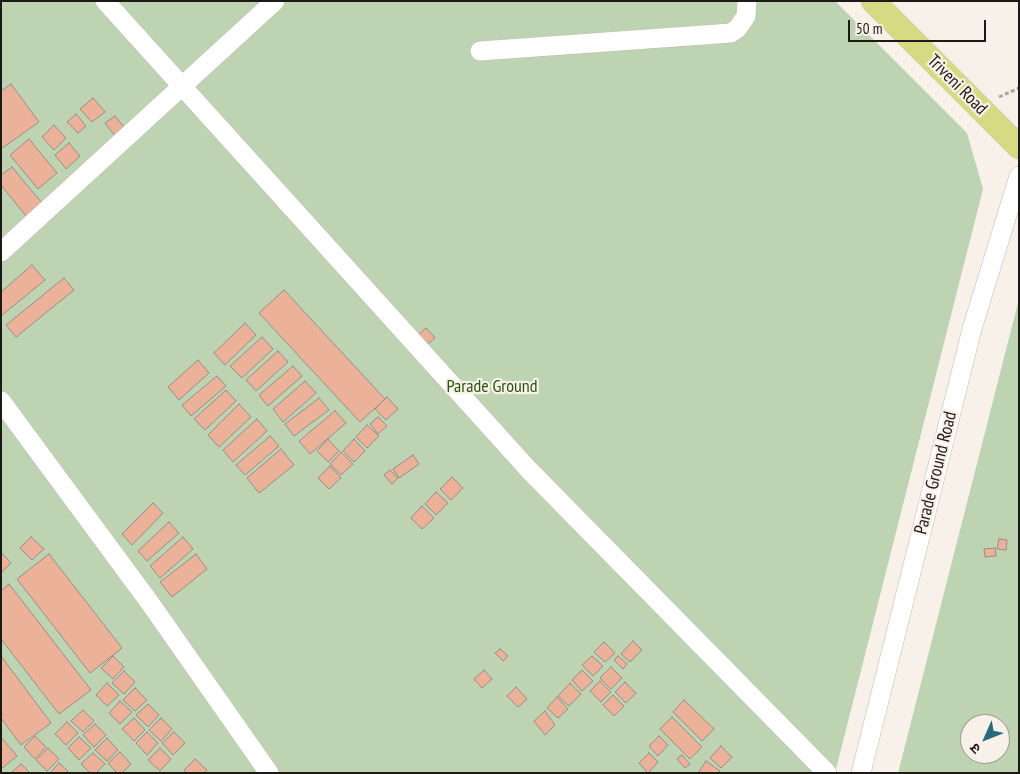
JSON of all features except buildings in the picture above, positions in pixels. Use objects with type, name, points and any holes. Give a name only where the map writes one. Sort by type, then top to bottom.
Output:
[{"type":"main road","name":"Triveni Road","points":[[873,1],[1019,147]]},
{"type":"street","points":[[105,1],[529,470],[827,773]]},
{"type":"street","points":[[1,252],[275,1]]},
{"type":"street","points":[[480,50],[731,33],[738,28],[746,16],[747,1]]},
{"type":"street","name":"Parade Ground Road","points":[[861,773],[972,329],[1019,176]]},
{"type":"street","points":[[1,401],[150,603],[269,773]]},
{"type":"green space","name":"Parade Ground","points":[[1,1],[835,1],[967,133],[983,189],[835,773],[1,773]]},
{"type":"green space","points":[[1019,299],[1019,773],[898,773]]}]
